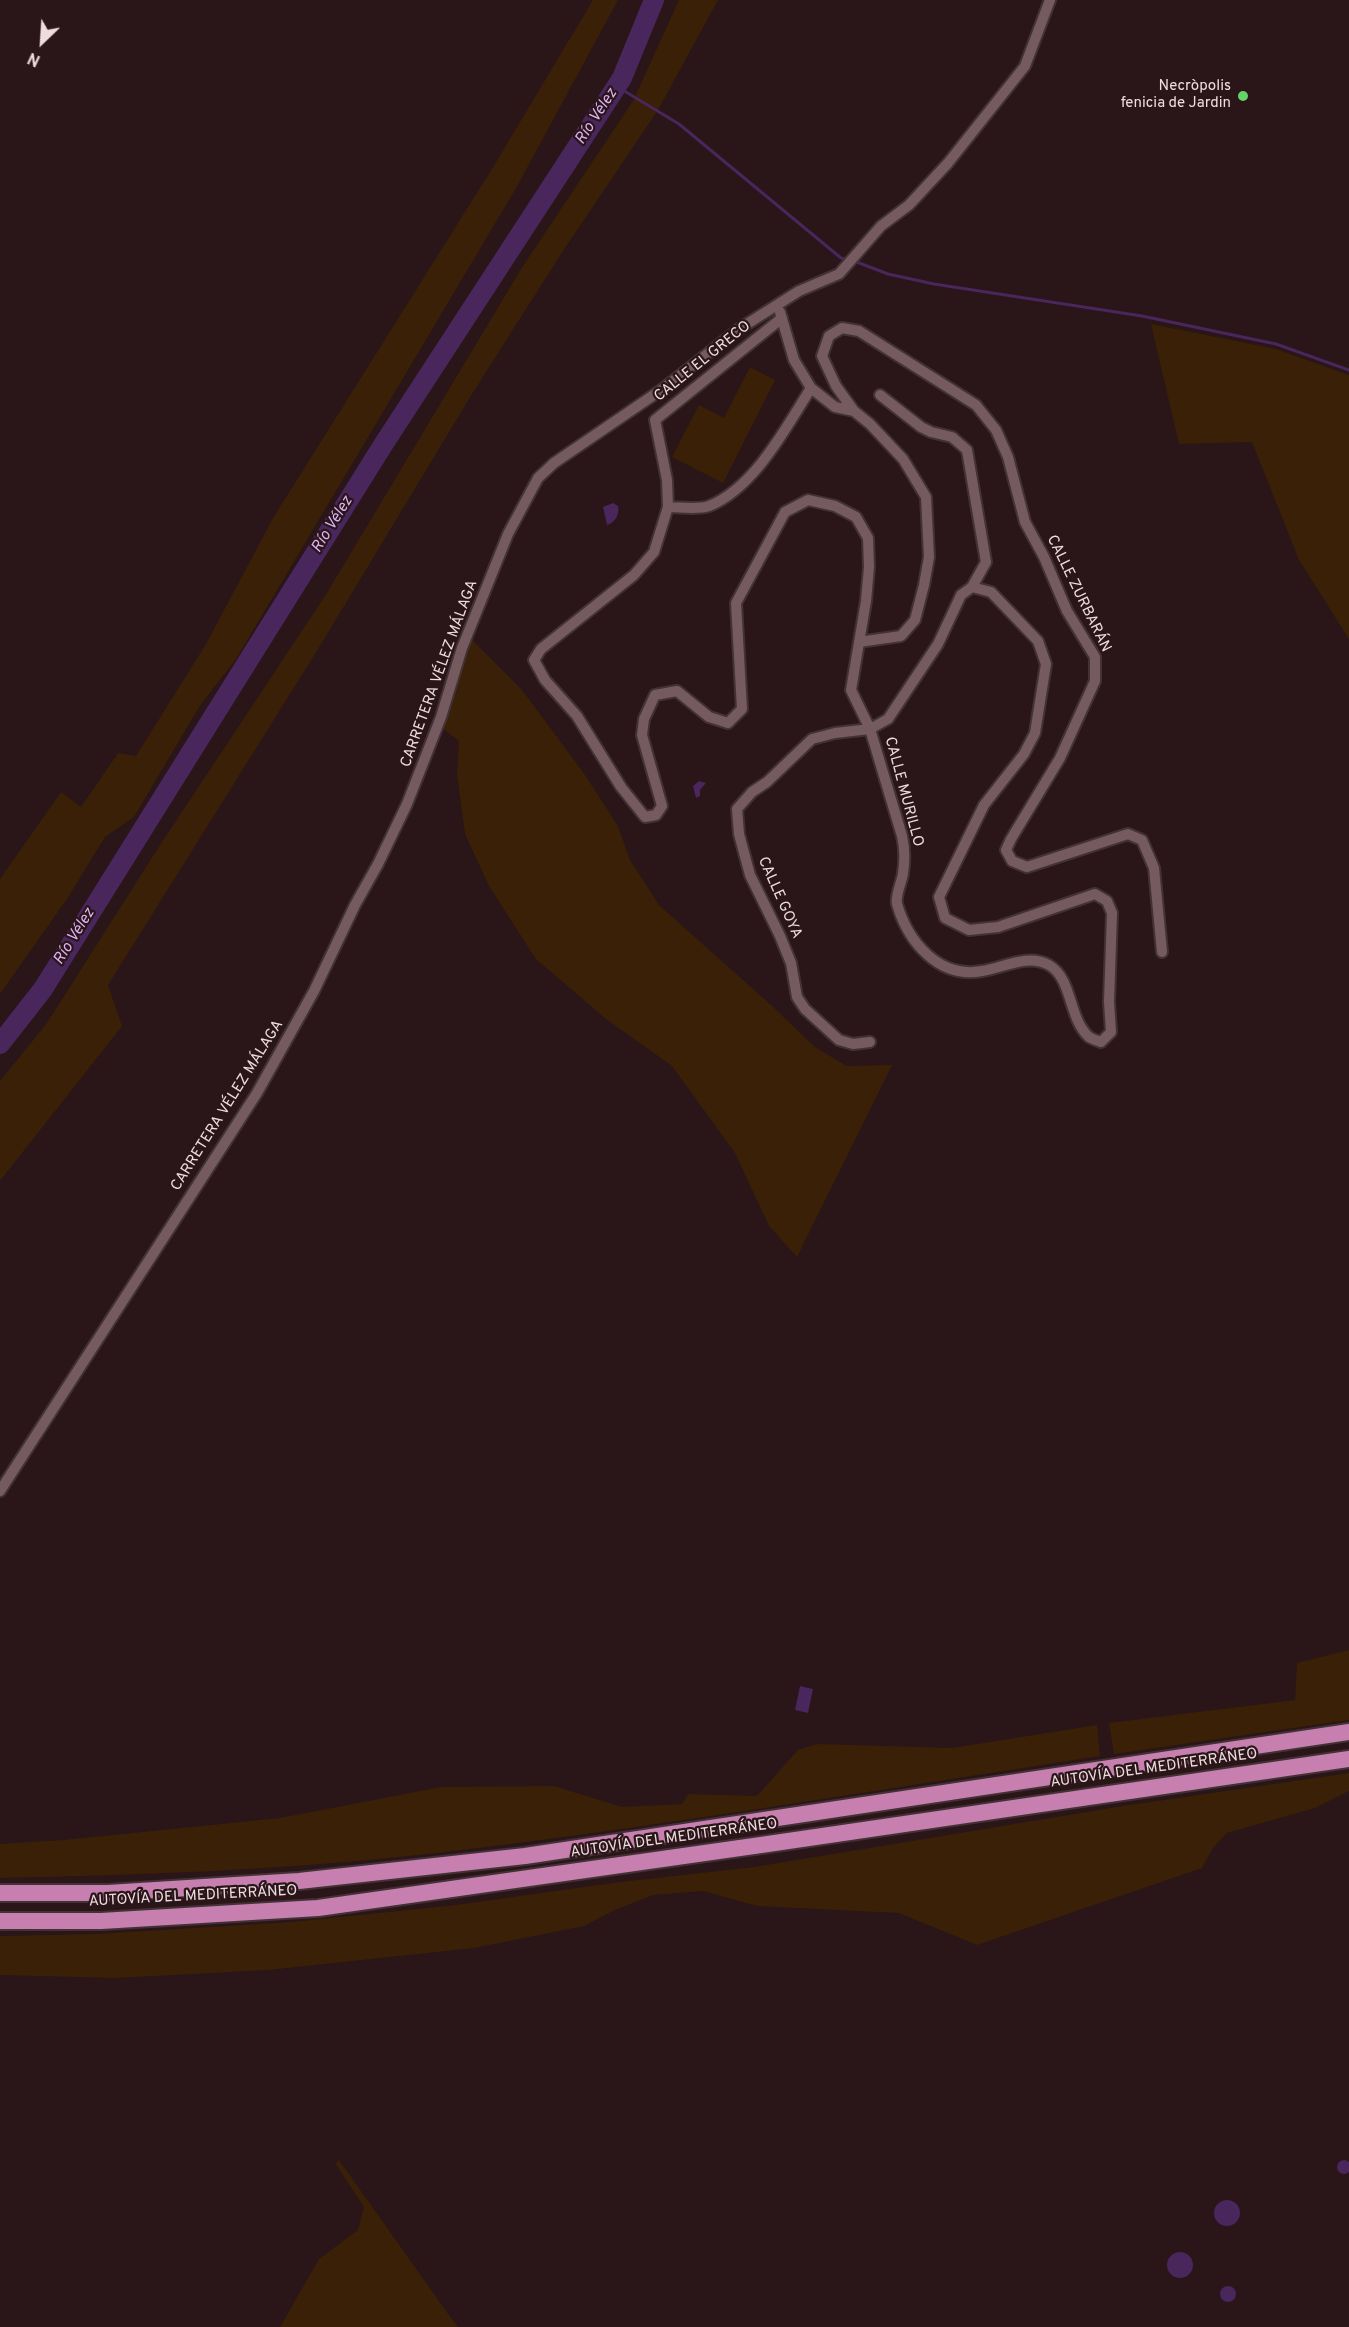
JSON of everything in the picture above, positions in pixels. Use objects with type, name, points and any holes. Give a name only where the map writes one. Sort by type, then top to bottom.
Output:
[{"type":"highway","name":"AUTOVÍA DEL MEDITERRÁNEO","points":[[0,1893],[108,1893],[299,1881],[525,1856],[1349,1732]]},
{"type":"highway","name":"AUTOVÍA DEL MEDITERRÁNEO","points":[[0,1921],[101,1922],[318,1908],[1349,1759]]},
{"type":"street","name":"CARRETERA VÉLEZ MÁLAGA","points":[[0,1491],[287,1044],[407,804],[441,717],[470,629],[508,534],[538,478],[554,463],[664,388],[739,329],[799,291],[839,274],[881,226],[909,205],[948,163],[1024,66],[1050,0]]},
{"type":"street","name":"CALLE ZURBARÁN","points":[[777,304],[794,360],[811,388],[835,407],[854,411]]},
{"type":"street","name":"CALLE EL GRECO","points":[[782,318],[655,420],[667,480],[668,507],[654,552],[634,575],[541,649],[534,660],[545,680],[577,716],[621,787],[645,817],[656,815],[662,806],[642,735],[644,719],[655,695],[677,691],[709,717],[728,723],[742,709],[736,603],[785,512],[808,500],[835,506],[856,517],[868,538],[869,567],[859,642]]},
{"type":"street","name":"CALLE ZURBARÁN","points":[[859,642],[901,636],[915,620],[929,557],[929,530],[926,497],[903,459],[870,424],[854,411],[836,386],[822,356],[830,336],[842,328],[859,331],[976,405],[996,430],[1008,457],[1025,522],[1044,557],[1067,611],[1095,657],[1095,681],[1060,758],[1006,850],[1012,861],[1027,867],[1128,834],[1143,840],[1154,868],[1162,952]]},
{"type":"street","points":[[668,507],[708,507],[738,490],[787,427],[811,388]]},
{"type":"street","name":"CALLE MURILLO","points":[[880,395],[921,427],[952,437],[967,450],[986,562],[972,587],[962,595],[938,644],[888,719],[870,729],[905,853],[896,901],[906,926],[928,958],[958,972],[981,972],[1015,962],[1036,961],[1050,965],[1061,977],[1075,1015],[1089,1037],[1101,1042],[1111,1032],[1109,1002],[1112,913],[1107,901],[1095,894],[998,927],[969,930],[945,918],[939,897],[984,805],[1024,754],[1035,733],[1046,664],[1038,641],[991,592],[972,587]]},
{"type":"street","points":[[859,642],[851,690],[870,729]]},
{"type":"street","name":"CALLE GOYA","points":[[870,729],[835,733],[812,739],[767,782],[752,792],[737,809],[739,834],[750,875],[791,963],[797,997],[805,1009],[839,1040],[853,1044],[870,1042]]},
{"type":"shaded area","points":[[593,0],[618,0],[515,190],[236,659],[199,707],[134,817],[105,837],[69,896],[0,994],[0,879],[61,792],[81,807],[118,753],[136,756],[206,644],[273,518],[490,172]]},
{"type":"shaded area","points":[[679,0],[718,0],[658,110],[561,254],[472,394],[323,641],[108,985],[122,1026],[0,1181],[0,1081],[47,1023],[160,845],[325,596],[521,269],[633,101]]},
{"type":"shaded area","points":[[1151,324],[1276,349],[1349,375],[1349,639],[1299,560],[1252,442],[1179,444]]},
{"type":"shaded area","points":[[750,367],[775,380],[723,483],[672,457],[699,405],[724,418]]},
{"type":"shaded area","points":[[613,503],[618,506],[618,515],[607,525],[603,507]]},
{"type":"shaded area","points":[[472,640],[522,690],[583,772],[618,826],[630,860],[659,905],[815,1047],[847,1066],[892,1065],[797,1257],[769,1226],[735,1153],[672,1066],[606,1019],[536,959],[489,886],[465,834],[457,774],[459,741],[442,728]]},
{"type":"shaded area","points":[[699,781],[706,783],[700,790],[700,796],[696,798],[693,786]]},
{"type":"shaded area","points":[[1349,1650],[1349,1720],[1114,1754],[1109,1723],[1295,1700],[1297,1663]]},
{"type":"shaded area","points":[[800,1686],[813,1689],[808,1713],[795,1710]]},
{"type":"shaded area","points":[[1097,1725],[1100,1756],[765,1808],[512,1844],[375,1860],[268,1868],[0,1878],[0,1844],[64,1840],[280,1818],[441,1787],[554,1786],[622,1807],[682,1804],[688,1794],[757,1796],[798,1750],[817,1744],[952,1748]]},
{"type":"shaded area","points":[[1349,1773],[1349,1791],[1315,1808],[1227,1833],[1213,1848],[1202,1868],[977,1945],[899,1913],[757,1906],[703,1891],[653,1895],[615,1910],[584,1926],[474,1948],[268,1970],[116,1978],[0,1975],[0,1936],[98,1934],[292,1922],[456,1905],[620,1882],[754,1867],[1123,1806]]},
{"type":"shaded area","points":[[339,2160],[458,2327],[280,2327],[319,2259],[358,2230],[364,2207],[335,2163]]},
{"type":"shaded area","points":[[1341,2160],[1347,2160],[1351,2167],[1347,2174],[1341,2174],[1337,2170],[1337,2164]]},
{"type":"shaded area","points":[[1227,2200],[1236,2204],[1240,2213],[1236,2222],[1227,2226],[1218,2222],[1214,2213],[1218,2204]]},
{"type":"shaded area","points":[[1180,2252],[1189,2256],[1193,2265],[1189,2274],[1180,2278],[1171,2274],[1167,2265],[1171,2256]]},
{"type":"shaded area","points":[[1228,2286],[1236,2294],[1228,2302],[1220,2294]]},
{"type":"waterway","name":"Río Vélez","points":[[0,1044],[43,989],[383,445],[622,78],[654,0]]},
{"type":"waterway","points":[[616,86],[679,124],[841,258],[848,259]]},
{"type":"waterway","points":[[854,261],[888,274],[934,284],[1142,316],[1276,344],[1349,370]]},
{"type":"place","name":"Necròpolis fenicia de Jardin","points":[[1243,96]]}]
